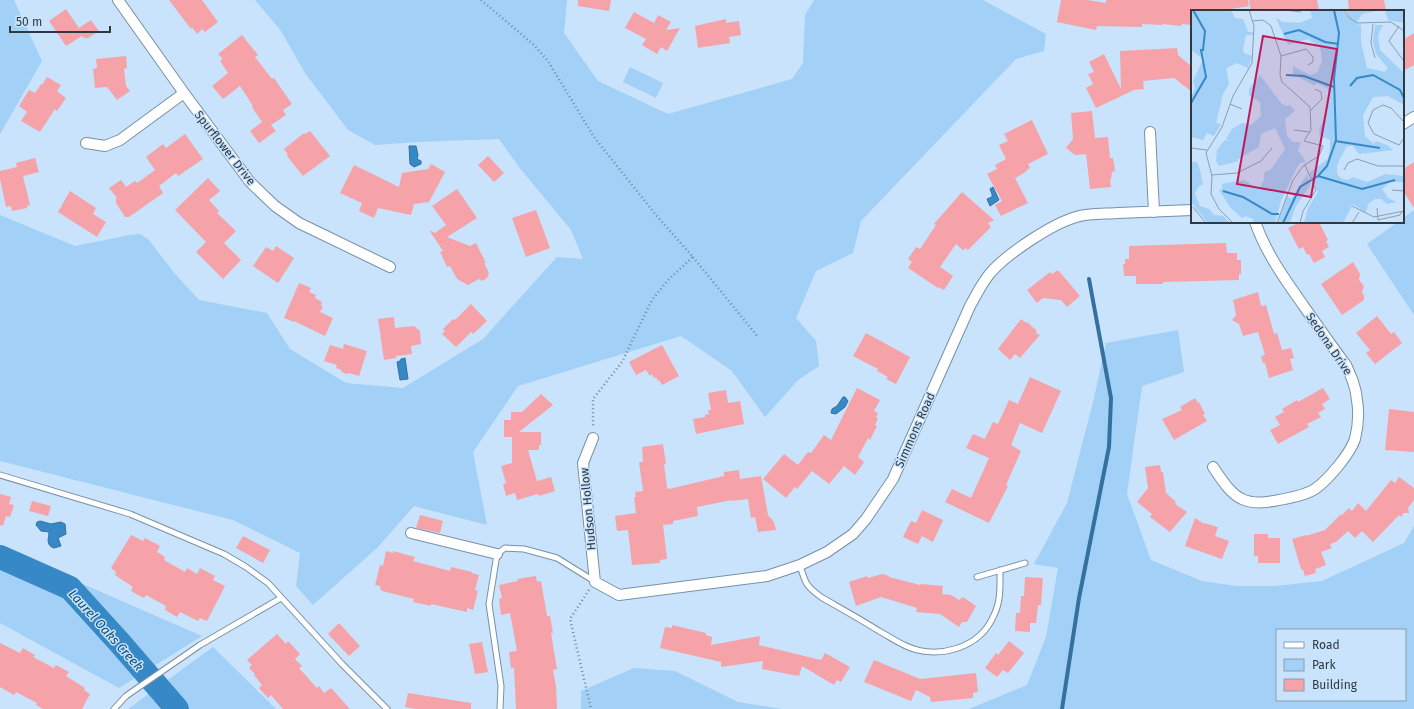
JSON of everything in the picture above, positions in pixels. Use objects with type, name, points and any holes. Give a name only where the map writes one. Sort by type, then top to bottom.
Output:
[{"type":"street","name":"Spurflower Drive","points":[[118,0],[250,182],[275,206],[299,223],[390,267]]},
{"type":"street","points":[[86,143],[105,146],[120,140],[184,93]]},
{"type":"street","points":[[1404,123],[1414,117]]},
{"type":"street","points":[[1150,132],[1154,212]]},
{"type":"street","name":"Simmons Road","points":[[595,582],[619,595],[767,576],[800,565],[827,552],[853,534],[879,502],[893,479],[970,306],[983,283],[993,270],[1033,240],[1056,226],[1076,217],[1094,214],[1191,210]]},
{"type":"street","name":"Sedona Drive","points":[[1213,467],[1234,494],[1249,502],[1273,502],[1295,497],[1315,489],[1333,474],[1355,440],[1358,419],[1357,399],[1346,365],[1284,278],[1270,256],[1255,223]]},
{"type":"street","name":"Hudson Hollow","points":[[593,438],[583,464],[595,582]]},
{"type":"street","points":[[410,533],[498,554]]},
{"type":"lane","points":[[0,475],[130,514],[224,554],[246,567],[268,583],[342,664],[387,709]]},
{"type":"lane","points":[[500,709],[501,686],[489,604],[498,554],[505,548],[524,550],[557,558],[595,582]]},
{"type":"lane","points":[[977,577],[1025,563]]},
{"type":"lane","points":[[800,565],[808,588],[821,597],[906,646],[927,652],[954,650],[971,643],[986,630],[994,616],[1000,598],[1000,570]]},
{"type":"lane","points":[[114,709],[126,696],[200,645],[281,598]]},
{"type":"path","points":[[481,0],[534,45],[548,61],[594,137],[656,215],[693,257],[758,337]]},
{"type":"path","points":[[593,438],[593,399],[622,362],[652,300],[668,280],[693,257]]},
{"type":"path","points":[[591,709],[570,619],[595,582]]},
{"type":"green space","points":[[0,0],[14,0],[42,61],[0,134]]},
{"type":"green space","points":[[255,0],[567,0],[564,33],[598,81],[668,114],[792,79],[803,63],[805,15],[814,0],[983,0],[1046,34],[1044,51],[1016,59],[861,221],[853,253],[816,271],[796,318],[816,341],[819,366],[798,380],[765,417],[732,371],[681,336],[518,386],[473,452],[487,525],[414,506],[378,547],[313,605],[296,586],[300,553],[233,520],[0,461],[0,215],[75,246],[140,234],[148,239],[175,274],[199,300],[267,313],[290,349],[346,383],[403,388],[483,339],[557,257],[583,259],[571,230],[519,167],[499,139],[375,145],[348,130],[305,73],[281,31]]},
{"type":"green space","points":[[630,67],[663,83],[656,98],[623,82]]},
{"type":"green space","points":[[1414,210],[1414,315],[1367,244],[1397,223],[1404,223],[1404,217]]},
{"type":"green space","points":[[1178,330],[1184,372],[1142,386],[1127,494],[1151,560],[1202,581],[1236,586],[1276,586],[1322,581],[1404,543],[1414,526],[1414,709],[969,709],[1027,685],[1046,637],[1058,568],[1034,564],[1067,503],[1094,398],[1106,343]]},
{"type":"green space","points":[[0,548],[202,636],[119,688],[0,623]]},
{"type":"green space","points":[[213,647],[276,709],[128,709]]},
{"type":"green space","points":[[634,668],[675,671],[738,702],[782,709],[581,709],[581,691]]},
{"type":"shaded area","points":[[409,146],[416,146],[418,155],[417,159],[421,161],[421,164],[414,167],[410,164]]},
{"type":"shaded area","points":[[993,187],[999,200],[990,206],[987,199],[992,197],[990,189]]},
{"type":"shaded area","points":[[405,358],[408,379],[400,380],[397,362]]},
{"type":"shaded area","points":[[843,397],[845,397],[848,401],[845,407],[836,414],[831,413],[832,409],[837,406]]},
{"type":"shaded area","points":[[40,521],[51,524],[61,522],[65,524],[66,534],[58,538],[61,546],[54,548],[49,545],[49,532],[41,531],[36,525],[37,522]]},
{"type":"building","points":[[169,0],[202,0],[218,22],[205,32],[202,29],[197,34],[192,27],[191,29]]},
{"type":"building","points":[[578,0],[611,0],[609,11],[578,6]]},
{"type":"building","points":[[1061,0],[1088,0],[1106,3],[1106,0],[1248,0],[1249,6],[1225,10],[1191,10],[1191,25],[1182,24],[1181,26],[1142,24],[1142,27],[1097,26],[1096,30],[1057,22]]},
{"type":"building","points":[[1249,0],[1317,0],[1319,10],[1251,10]]},
{"type":"building","points":[[1348,0],[1384,0],[1386,10],[1349,10]]},
{"type":"building","points":[[66,9],[79,28],[91,20],[99,31],[88,38],[84,38],[82,36],[66,46],[49,21]]},
{"type":"building","points":[[634,12],[654,23],[658,15],[671,22],[666,30],[680,28],[667,51],[661,47],[657,54],[642,45],[646,39],[625,28]]},
{"type":"building","points":[[726,19],[726,23],[739,21],[741,35],[729,37],[730,43],[698,48],[695,26]]},
{"type":"building","points":[[1414,33],[1414,65],[1404,70],[1404,39]]},
{"type":"building","points":[[242,35],[258,55],[255,57],[272,79],[274,78],[292,104],[283,110],[286,115],[271,125],[276,131],[259,143],[250,131],[262,122],[240,86],[223,99],[212,86],[228,73],[220,61],[223,59],[218,54]]},
{"type":"building","points":[[1177,48],[1178,55],[1191,66],[1191,91],[1174,78],[1143,81],[1144,89],[1134,90],[1096,108],[1086,88],[1093,84],[1088,74],[1094,72],[1089,62],[1104,54],[1121,89],[1120,51]]},
{"type":"building","points":[[126,56],[127,68],[124,69],[126,86],[130,91],[117,100],[107,87],[95,88],[93,69],[97,68],[96,59]]},
{"type":"building","points":[[47,77],[61,85],[57,91],[66,98],[57,111],[55,109],[40,132],[21,121],[27,112],[19,106],[29,90],[35,93]]},
{"type":"building","points":[[1092,111],[1095,138],[1108,137],[1110,158],[1113,158],[1115,171],[1112,172],[1110,180],[1111,187],[1090,189],[1086,154],[1075,155],[1066,148],[1073,139],[1071,113]]},
{"type":"building","points":[[1032,120],[1048,154],[1028,164],[1030,168],[1015,178],[1028,203],[1001,216],[995,205],[1002,201],[987,174],[997,169],[995,165],[1006,159],[999,145],[1008,141],[1004,134]]},
{"type":"building","points":[[310,131],[330,156],[303,176],[287,156],[288,155],[284,149],[304,133],[305,134]]},
{"type":"building","points":[[185,134],[203,159],[178,176],[176,173],[159,186],[163,193],[129,217],[125,217],[116,203],[117,198],[109,188],[121,180],[126,187],[135,181],[137,183],[155,170],[146,157],[163,144],[166,148]]},
{"type":"building","points":[[488,156],[504,173],[494,182],[478,165]]},
{"type":"building","points":[[35,158],[39,172],[23,176],[30,205],[27,206],[27,208],[12,211],[11,206],[6,207],[0,179],[0,171],[17,167],[16,163]]},
{"type":"building","points":[[1414,162],[1414,208],[1404,193],[1404,168]]},
{"type":"building","points":[[431,164],[445,172],[429,202],[414,204],[411,215],[378,208],[374,218],[359,211],[362,203],[340,193],[354,165],[399,187],[402,173],[428,169]]},
{"type":"building","points":[[208,178],[220,191],[209,200],[219,211],[217,213],[236,231],[224,243],[241,260],[223,279],[196,252],[206,242],[175,210]]},
{"type":"building","points":[[457,189],[477,218],[447,237],[470,246],[476,243],[486,263],[484,263],[489,273],[487,278],[482,281],[479,279],[468,285],[457,279],[450,266],[447,267],[440,252],[443,251],[429,230],[435,233],[446,225],[432,206]]},
{"type":"building","points":[[70,191],[96,208],[93,214],[106,222],[97,237],[58,212]]},
{"type":"building","points":[[962,192],[994,220],[988,223],[991,227],[968,250],[966,248],[963,250],[956,244],[940,267],[953,276],[944,290],[938,288],[908,268],[912,262],[908,259],[916,247],[920,249],[936,225],[934,224]]},
{"type":"building","points":[[536,210],[550,248],[526,257],[512,218]]},
{"type":"building","points":[[1298,223],[1320,223],[1328,240],[1326,241],[1329,247],[1322,251],[1325,257],[1314,263],[1309,254],[1307,255],[1303,247],[1299,249],[1288,228]]},
{"type":"building","points":[[1226,243],[1227,253],[1237,253],[1237,260],[1241,260],[1241,274],[1239,274],[1239,280],[1136,284],[1136,276],[1124,276],[1123,264],[1125,264],[1125,259],[1129,259],[1129,246]]},
{"type":"building","points":[[276,246],[294,258],[278,283],[253,266],[266,247],[273,251]]},
{"type":"building","points":[[1353,262],[1360,274],[1359,280],[1364,286],[1362,292],[1364,300],[1342,315],[1321,284]]},
{"type":"building","points":[[1058,270],[1080,296],[1067,307],[1061,300],[1043,298],[1037,303],[1027,290],[1050,272],[1052,274]]},
{"type":"building","points":[[299,283],[311,288],[309,292],[316,295],[315,298],[322,302],[321,306],[323,307],[320,312],[333,318],[325,336],[294,321],[284,318]]},
{"type":"building","points":[[1258,292],[1261,306],[1266,305],[1274,334],[1277,333],[1282,350],[1291,348],[1294,358],[1290,359],[1293,370],[1269,378],[1265,363],[1263,363],[1261,356],[1265,355],[1258,332],[1243,336],[1239,324],[1232,320],[1236,315],[1233,300]]},
{"type":"building","points":[[471,304],[487,321],[473,334],[471,332],[456,347],[442,334],[445,331],[443,329],[453,319],[455,320]]},
{"type":"building","points":[[1377,316],[1391,334],[1394,332],[1402,343],[1375,364],[1366,353],[1370,350],[1356,333]]},
{"type":"building","points":[[394,317],[395,328],[414,326],[420,331],[421,344],[411,346],[412,354],[396,356],[396,358],[384,360],[378,319]]},
{"type":"building","points":[[1021,319],[1026,323],[1027,322],[1037,331],[1036,333],[1040,335],[1020,358],[1015,354],[1010,360],[998,349]]},
{"type":"building","points":[[866,333],[910,357],[896,384],[886,379],[888,377],[877,371],[878,369],[853,356]]},
{"type":"building","points":[[344,344],[367,351],[359,376],[349,373],[346,374],[336,368],[337,365],[324,361],[330,345],[343,349]]},
{"type":"building","points":[[662,345],[679,376],[662,385],[656,377],[654,378],[652,374],[650,376],[646,370],[636,375],[629,362]]},
{"type":"building","points":[[1030,377],[1061,391],[1042,433],[1020,423],[1011,445],[1021,451],[1006,485],[1008,486],[989,523],[945,502],[952,489],[971,498],[989,458],[966,448],[973,434],[985,439],[993,422],[998,424],[1009,400],[1018,404]]},
{"type":"building","points":[[857,388],[880,400],[874,411],[878,413],[876,417],[878,418],[875,425],[877,426],[870,440],[868,438],[858,457],[864,462],[855,475],[844,466],[829,484],[812,471],[797,489],[795,487],[786,498],[763,479],[784,454],[798,465],[808,452],[811,453],[824,435],[831,440]]},
{"type":"building","points":[[1323,388],[1330,399],[1322,404],[1325,409],[1318,413],[1321,417],[1307,424],[1309,427],[1278,444],[1270,430],[1280,425],[1275,417],[1284,412],[1282,409]]},
{"type":"building","points":[[726,390],[728,403],[740,401],[744,424],[696,434],[693,419],[705,417],[705,415],[709,414],[708,410],[711,410],[708,393]]},
{"type":"building","points":[[541,394],[553,405],[519,432],[541,432],[541,445],[539,445],[539,450],[528,450],[537,481],[551,477],[555,491],[517,500],[515,493],[506,496],[503,484],[506,483],[501,466],[512,463],[512,437],[504,437],[504,420],[511,420],[511,412],[522,412]]},
{"type":"building","points":[[1195,398],[1198,403],[1199,402],[1205,414],[1203,415],[1207,421],[1174,440],[1162,419],[1182,410],[1180,407]]},
{"type":"building","points":[[1389,409],[1414,412],[1414,452],[1385,450]]},
{"type":"building","points":[[663,444],[667,488],[669,489],[724,476],[724,472],[739,470],[740,479],[761,476],[768,515],[774,522],[776,530],[758,532],[755,517],[751,518],[748,499],[732,500],[697,507],[698,516],[673,521],[673,524],[663,525],[667,559],[660,560],[660,563],[632,565],[628,530],[617,531],[615,516],[636,513],[634,497],[636,497],[635,492],[643,491],[639,462],[643,462],[642,447]]},
{"type":"building","points":[[1160,465],[1161,472],[1163,472],[1166,493],[1176,502],[1175,504],[1187,512],[1170,532],[1150,517],[1152,514],[1137,502],[1148,488],[1145,467]]},
{"type":"building","points":[[1399,477],[1414,488],[1414,500],[1408,508],[1409,513],[1404,513],[1401,517],[1399,515],[1373,542],[1362,531],[1355,538],[1348,531],[1336,542],[1330,544],[1332,548],[1321,552],[1326,565],[1315,569],[1316,573],[1305,576],[1303,570],[1301,569],[1292,539],[1325,530],[1349,508],[1352,511],[1358,503],[1366,511],[1391,480],[1395,483]]},
{"type":"building","points":[[0,494],[11,497],[9,504],[14,505],[10,517],[6,516],[3,526],[0,525]]},
{"type":"building","points":[[32,501],[51,506],[48,516],[29,511]]},
{"type":"building","points":[[922,510],[943,520],[933,542],[922,536],[918,544],[903,537],[911,521],[916,523]]},
{"type":"building","points":[[420,515],[443,521],[440,533],[416,528]]},
{"type":"building","points":[[1195,518],[1204,524],[1218,527],[1215,536],[1229,541],[1222,559],[1185,546]]},
{"type":"building","points":[[1254,534],[1268,534],[1268,538],[1280,538],[1280,563],[1258,563],[1258,556],[1254,556]]},
{"type":"building","points":[[131,535],[143,541],[145,538],[160,546],[157,552],[165,557],[164,560],[185,572],[187,568],[197,574],[200,568],[215,576],[213,580],[225,586],[207,621],[200,618],[198,621],[180,612],[177,617],[165,610],[166,606],[146,595],[144,598],[131,591],[133,587],[115,575],[116,572],[111,568]]},
{"type":"building","points":[[243,536],[270,550],[263,563],[236,548]]},
{"type":"building","points":[[386,551],[393,553],[393,551],[415,557],[413,561],[450,571],[451,567],[479,575],[475,590],[478,591],[473,610],[467,608],[467,612],[431,604],[431,606],[413,602],[414,599],[382,591],[380,586],[375,585],[380,565],[383,566]]},
{"type":"building","points":[[882,574],[920,585],[943,586],[942,594],[951,595],[959,600],[963,597],[976,606],[967,622],[962,622],[959,627],[940,614],[916,612],[917,608],[881,597],[856,606],[849,582],[867,576],[868,578]]},
{"type":"building","points":[[536,576],[537,582],[541,581],[547,616],[550,616],[553,633],[551,633],[557,669],[553,670],[556,686],[557,709],[516,709],[514,668],[511,668],[509,652],[517,651],[510,613],[501,615],[499,599],[502,598],[499,585],[518,581],[517,579]]},
{"type":"building","points":[[1025,577],[1043,578],[1041,605],[1038,605],[1036,623],[1030,623],[1030,632],[1015,631],[1016,613],[1020,613],[1021,596],[1024,596]]},
{"type":"building","points":[[339,623],[360,646],[349,656],[328,634]]},
{"type":"building","points":[[672,625],[706,633],[706,635],[712,637],[711,645],[760,636],[759,645],[821,660],[825,653],[850,667],[841,682],[837,680],[834,685],[802,666],[799,676],[762,669],[763,661],[721,667],[721,662],[660,648],[665,627],[672,628]]},
{"type":"building","points":[[277,634],[286,644],[288,641],[300,654],[295,659],[302,666],[299,668],[317,688],[319,686],[324,693],[331,688],[350,709],[283,709],[271,695],[268,698],[259,688],[262,685],[249,668],[252,665],[247,660]]},
{"type":"building","points":[[1009,641],[1024,653],[1008,673],[1003,670],[997,677],[985,668],[996,653],[998,655]]},
{"type":"building","points":[[482,642],[488,672],[475,674],[469,644]]},
{"type":"building","points":[[0,643],[20,653],[23,648],[35,655],[33,657],[54,668],[56,665],[69,672],[66,676],[85,688],[84,690],[90,694],[82,709],[43,709],[36,705],[37,703],[16,692],[14,695],[0,687]]},
{"type":"building","points":[[874,660],[920,679],[976,673],[978,692],[973,693],[973,698],[931,702],[930,697],[916,690],[911,701],[864,682]]},
{"type":"building","points":[[408,693],[471,703],[471,709],[415,709],[405,707]]},
{"type":"waterway","points":[[1062,709],[1079,598],[1109,447],[1111,398],[1089,279]]},
{"type":"waterway","name":"Laurel Oaks Creek","points":[[0,557],[70,588],[177,709]]}]
